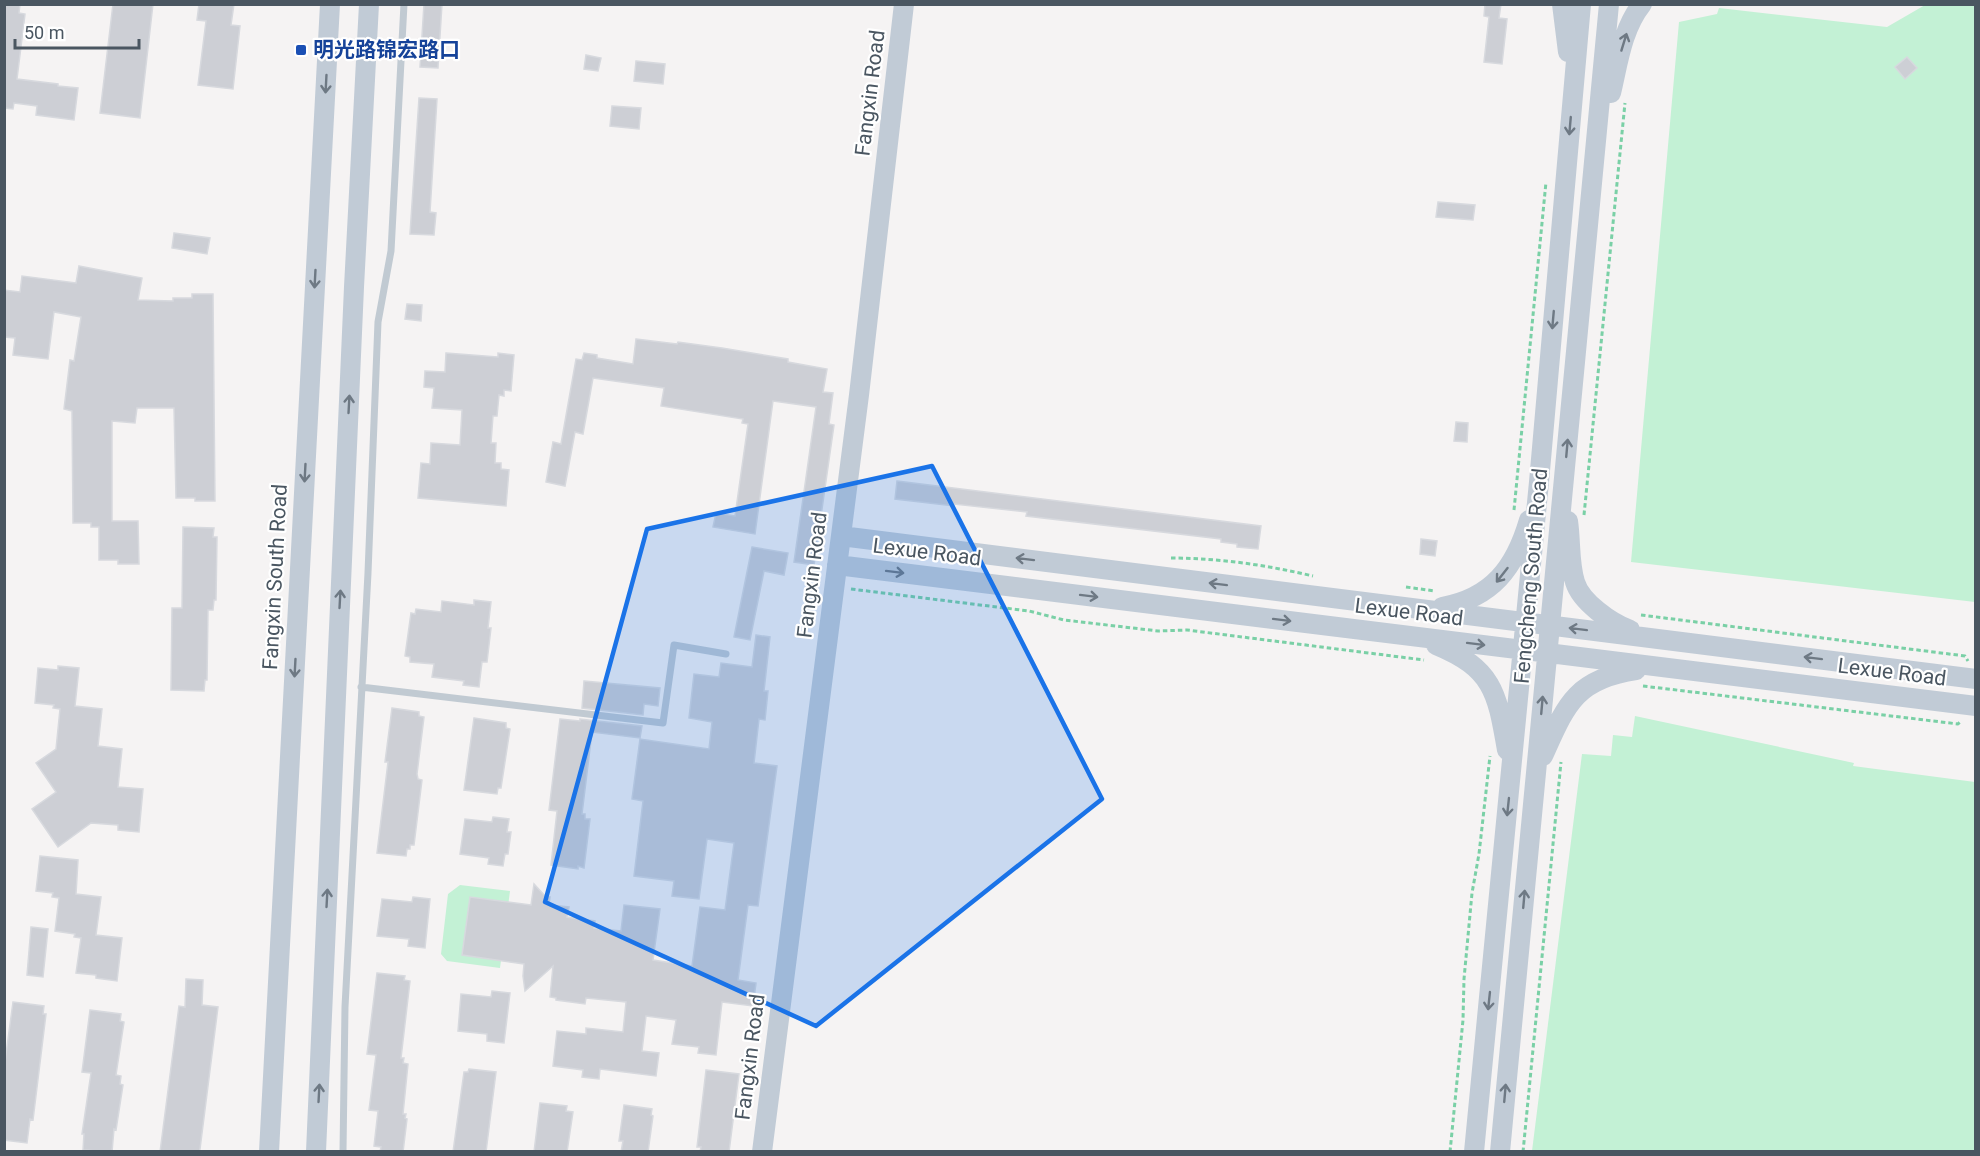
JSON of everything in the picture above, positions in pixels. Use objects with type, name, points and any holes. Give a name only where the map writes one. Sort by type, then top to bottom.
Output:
[{"type":"street","name":"Fangxin South Road","points":[[269,1152],[330,4]]},
{"type":"street","points":[[316,1152],[354,287],[369,4]]},
{"type":"street","name":"Fangxin Road","points":[[762,1152],[841,536],[904,4]]},
{"type":"street","points":[[1562,4],[1573,95]]},
{"type":"street","name":"Fengcheng South Road","points":[[1474,1152],[1526,622],[1581,4]]},
{"type":"street","name":"Fengcheng South Road","points":[[1500,1152],[1609,4]]},
{"type":"street","points":[[1594,160],[1624,41],[1630,24],[1642,4]]},
{"type":"street","points":[[1422,609],[1462,604],[1495,584],[1515,556],[1527,525],[1539,482]]},
{"type":"street","points":[[1563,486],[1575,582],[1581,594],[1606,618],[1620,627],[1661,639]]},
{"type":"street","name":"Lexue Road","points":[[841,536],[1661,639],[1973,673]]},
{"type":"street","name":"Lexue Road","points":[[837,565],[1975,706]]},
{"type":"street","points":[[1417,637],[1440,646],[1473,665],[1483,675],[1493,690],[1500,713],[1511,775]]},
{"type":"street","points":[[1535,778],[1561,716],[1570,701],[1586,687],[1617,673],[1657,666]]},
{"type":"lane","points":[[343,1152],[345,1007],[378,322],[391,251],[404,4]]},
{"type":"lane","points":[[361,687],[663,723],[674,645],[726,654]]},
{"type":"path","points":[[1584,518],[1626,94]]},
{"type":"path","points":[[1513,517],[1546,174]]},
{"type":"path","points":[[1167,558],[1203,558],[1279,568],[1314,576]]},
{"type":"path","points":[[834,586],[1029,611],[1064,620],[1158,631],[1186,630],[1428,660]]},
{"type":"path","points":[[1397,586],[1444,592]]},
{"type":"path","points":[[1640,615],[1965,656],[1973,673]]},
{"type":"path","points":[[1642,686],[1958,724],[1975,706]]},
{"type":"path","points":[[1450,1152],[1472,893],[1479,854],[1490,753]]},
{"type":"path","points":[[1523,1152],[1561,758]]},
{"type":"highlighted area","points":[[932,466],[1102,799],[816,1026],[545,902],[647,529]]},
{"type":"green space","points":[[1925,5],[1975,5],[1975,602],[1631,562],[1679,22],[1717,14],[1719,8],[1887,27]]},
{"type":"green space","points":[[1635,716],[1854,763],[1853,766],[1975,782],[1975,1151],[1532,1151],[1582,754],[1611,756],[1613,735],[1632,737]]},
{"type":"green space","points":[[460,885],[510,891],[500,968],[447,961],[441,954],[448,894]]},
{"type":"building","points":[[4,4],[20,4],[19,13],[25,14],[17,79],[78,88],[74,120],[36,115],[37,106],[14,103],[13,109],[4,108]]},
{"type":"building","points":[[113,4],[153,4],[140,118],[100,113]]},
{"type":"building","points":[[199,4],[234,4],[231,25],[240,26],[233,89],[198,85],[206,21],[197,20]]},
{"type":"building","points":[[424,4],[442,4],[438,68],[420,67]]},
{"type":"building","points":[[1485,4],[1501,4],[1499,18],[1507,19],[1502,64],[1484,62],[1489,17],[1484,16]]},
{"type":"building","points":[[586,55],[601,58],[598,71],[584,69]]},
{"type":"building","points":[[1907,57],[1917,68],[1905,79],[1895,67]]},
{"type":"building","points":[[636,61],[665,64],[663,84],[634,81]]},
{"type":"building","points":[[419,98],[437,99],[430,212],[436,213],[434,235],[410,234]]},
{"type":"building","points":[[612,106],[641,108],[639,129],[610,126]]},
{"type":"building","points":[[1438,202],[1475,205],[1473,220],[1436,217]]},
{"type":"building","points":[[174,233],[210,238],[207,254],[172,248]]},
{"type":"building","points":[[79,266],[142,278],[138,300],[173,301],[173,298],[192,298],[192,294],[213,294],[215,501],[176,498],[174,408],[137,408],[135,423],[112,421],[112,521],[138,521],[139,564],[118,564],[118,560],[99,560],[99,527],[91,527],[91,523],[73,523],[72,411],[64,409],[70,360],[74,361],[81,317],[54,312],[48,359],[13,355],[15,338],[4,337],[4,290],[20,292],[22,276],[76,283]]},
{"type":"building","points":[[407,304],[422,305],[421,321],[405,319]]},
{"type":"building","points":[[636,339],[722,348],[788,359],[788,362],[827,369],[823,392],[833,393],[829,424],[834,425],[814,565],[794,562],[816,407],[773,401],[755,534],[713,527],[716,513],[735,516],[748,424],[742,423],[743,419],[661,406],[664,388],[593,378],[583,434],[575,432],[565,486],[546,482],[553,442],[561,444],[576,359],[582,360],[584,353],[597,355],[597,358],[633,364]]},
{"type":"building","points":[[446,353],[498,357],[498,353],[514,355],[511,391],[504,390],[504,396],[499,395],[497,416],[493,416],[491,443],[496,443],[495,463],[501,463],[501,469],[509,470],[506,506],[418,498],[421,463],[430,464],[431,443],[460,445],[462,410],[432,408],[434,388],[424,387],[425,371],[445,372]]},
{"type":"building","points":[[1456,422],[1468,423],[1467,442],[1454,441]]},
{"type":"building","points":[[897,481],[1261,526],[1258,549],[1237,547],[1237,544],[1221,542],[1221,539],[1026,516],[1027,512],[895,499]]},
{"type":"building","points":[[183,527],[214,528],[213,537],[217,537],[216,600],[214,600],[213,610],[208,610],[207,680],[205,680],[204,691],[171,690],[172,608],[182,608]]},
{"type":"building","points":[[1421,539],[1437,541],[1435,556],[1420,554]]},
{"type":"building","points":[[752,547],[788,553],[784,575],[764,571],[750,640],[734,637]]},
{"type":"building","points":[[474,600],[491,602],[487,662],[482,662],[479,687],[463,685],[464,681],[432,677],[434,664],[410,662],[410,657],[405,656],[411,613],[415,614],[416,609],[441,612],[442,601],[474,605]]},
{"type":"building","points":[[756,635],[770,637],[764,691],[768,691],[765,720],[759,719],[754,763],[777,766],[758,906],[748,905],[738,980],[756,983],[753,1006],[722,1002],[716,1055],[698,1053],[699,1047],[672,1044],[676,1020],[646,1016],[642,1051],[659,1053],[656,1076],[600,1069],[599,1079],[582,1077],[583,1070],[553,1066],[557,1031],[586,1034],[586,1028],[623,1032],[626,1002],[586,998],[585,1004],[556,1000],[550,997],[553,966],[525,991],[524,964],[462,955],[470,897],[531,905],[534,884],[546,897],[550,897],[549,905],[569,907],[567,917],[595,921],[594,928],[621,931],[624,905],[660,909],[653,960],[692,966],[700,907],[725,910],[734,843],[707,839],[699,899],[672,896],[674,881],[634,876],[643,801],[632,799],[640,739],[709,749],[712,722],[689,718],[694,674],[719,677],[721,663],[752,667]]},
{"type":"building","points":[[58,666],[79,668],[75,706],[102,709],[98,746],[122,749],[118,787],[143,789],[139,832],[118,830],[118,825],[91,823],[58,847],[32,809],[56,792],[36,763],[56,749],[60,709],[53,708],[54,705],[35,703],[38,668],[58,670]]},
{"type":"building","points":[[584,681],[660,688],[658,706],[644,704],[643,715],[582,708]]},
{"type":"building","points":[[392,708],[419,712],[419,716],[424,717],[417,774],[418,779],[422,780],[414,845],[410,845],[410,849],[407,849],[406,856],[377,853]]},
{"type":"building","points":[[474,718],[506,723],[506,728],[510,729],[501,788],[498,788],[497,794],[464,790]]},
{"type":"building","points":[[560,719],[642,726],[640,738],[592,732],[582,814],[585,814],[585,819],[590,819],[584,868],[578,866],[578,869],[551,865],[557,811],[549,810]]},
{"type":"building","points":[[493,817],[509,819],[507,832],[511,832],[508,854],[505,854],[503,866],[488,864],[489,858],[460,854],[465,819],[492,822]]},
{"type":"building","points":[[40,856],[78,860],[76,894],[101,897],[96,935],[122,938],[117,981],[96,978],[96,975],[76,973],[81,938],[74,937],[75,934],[55,931],[59,898],[52,897],[53,893],[36,891]]},
{"type":"building","points":[[413,897],[430,899],[425,948],[408,946],[409,939],[377,936],[382,899],[412,902]]},
{"type":"building","points":[[31,927],[48,929],[43,977],[27,975]]},
{"type":"building","points":[[377,973],[405,976],[404,980],[410,981],[401,1058],[404,1058],[403,1063],[408,1064],[403,1114],[406,1114],[407,1119],[403,1152],[380,1152],[381,1147],[374,1146],[378,1111],[369,1110],[376,1055],[367,1054]]},
{"type":"building","points":[[186,979],[203,980],[202,1005],[218,1007],[200,1149],[199,1152],[160,1152],[179,1006],[185,1007]]},
{"type":"building","points":[[492,991],[510,993],[504,1043],[487,1041],[487,1034],[458,1031],[461,994],[491,997]]},
{"type":"building","points":[[13,1002],[44,1006],[43,1014],[46,1014],[33,1120],[30,1119],[27,1143],[4,1140],[4,1069]]},
{"type":"building","points":[[90,1010],[121,1014],[120,1021],[124,1022],[116,1075],[121,1076],[120,1084],[123,1085],[112,1152],[83,1150],[84,1134],[82,1134],[91,1073],[82,1072]]},
{"type":"building","points":[[469,1069],[496,1072],[486,1152],[453,1152],[464,1072],[468,1072]]},
{"type":"building","points":[[706,1070],[739,1074],[729,1152],[700,1152],[701,1147],[697,1147]]},
{"type":"building","points":[[540,1103],[567,1106],[566,1111],[573,1112],[567,1152],[534,1152]]},
{"type":"building","points":[[624,1105],[652,1109],[648,1152],[621,1152],[623,1141],[619,1141]]},
{"type":"place","name":"明光路锦宏路口","points":[[301,50]]}]
